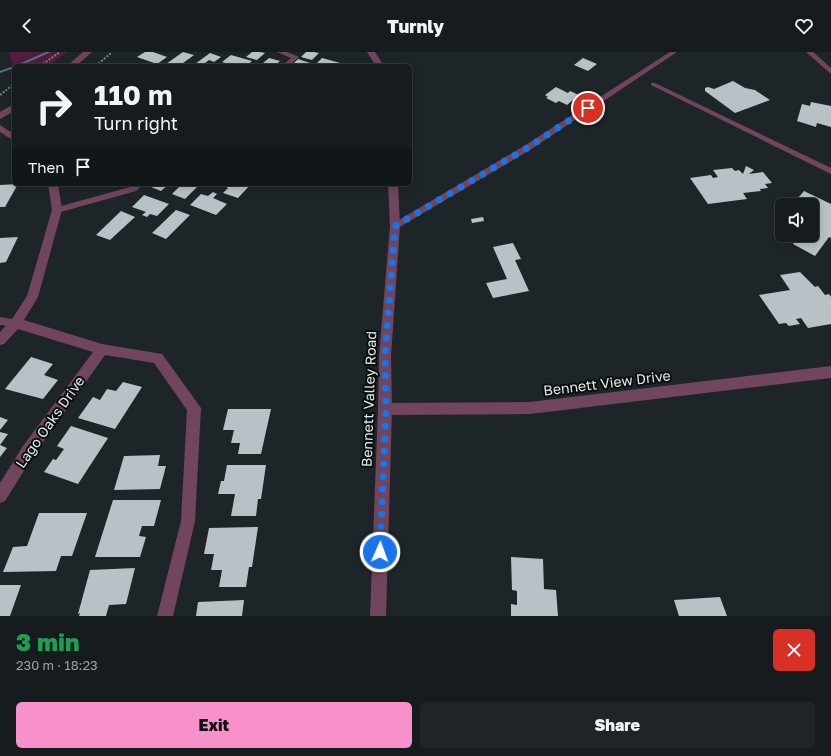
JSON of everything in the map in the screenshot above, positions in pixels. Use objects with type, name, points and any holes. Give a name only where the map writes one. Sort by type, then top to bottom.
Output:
[{"type":"street","points":[[73,64],[88,52]]},
{"type":"street","points":[[371,52],[379,64]]},
{"type":"street","points":[[0,116],[12,108]]},
{"type":"street","points":[[0,128],[12,137]]},
{"type":"street","points":[[0,340],[16,323],[32,297],[57,210],[53,186]]},
{"type":"street","name":"Bennett Valley Road","points":[[378,616],[386,409],[385,356],[395,226],[393,186]]},
{"type":"street","points":[[16,323],[102,349],[158,358],[194,408],[188,521],[165,616]]},
{"type":"street","name":"Lago Oaks Drive","points":[[0,496],[28,451],[102,349]]},
{"type":"street","name":"Bennett View Drive","points":[[386,409],[530,408],[831,372]]},
{"type":"lane","points":[[280,52],[298,54]]},
{"type":"lane","points":[[395,226],[527,148],[674,52]]},
{"type":"lane","points":[[809,52],[831,72]]},
{"type":"lane","points":[[288,64],[298,54]]},
{"type":"lane","points":[[653,84],[831,171]]},
{"type":"lane","points":[[57,210],[133,189],[137,186]]},
{"type":"lane","points":[[0,321],[16,323]]},
{"type":"path","points":[[43,64],[60,52]]},
{"type":"path","points":[[98,64],[112,52]]},
{"type":"path","points":[[0,94],[12,85]]},
{"type":"shaded area","points":[[9,52],[67,52],[51,64],[12,65]]},
{"type":"building","points":[[145,52],[153,52],[167,57],[157,64],[137,57]]},
{"type":"building","points":[[183,52],[194,55],[182,64],[166,64]]},
{"type":"building","points":[[252,52],[265,53],[257,60],[246,57]]},
{"type":"building","points":[[306,52],[319,53],[312,60],[301,57]]},
{"type":"building","points":[[210,53],[221,57],[214,62],[209,60],[204,64],[195,64]]},
{"type":"building","points":[[231,55],[252,61],[248,64],[228,64],[222,62]]},
{"type":"building","points":[[269,58],[280,61],[276,64],[262,64]]},
{"type":"building","points":[[322,58],[344,64],[316,64]]},
{"type":"building","points":[[583,58],[597,64],[588,71],[574,65]]},
{"type":"building","points":[[298,59],[310,63],[309,64],[293,64]]},
{"type":"building","points":[[733,81],[745,88],[755,90],[770,100],[735,113],[705,91],[705,88],[708,87],[714,89]]},
{"type":"building","points":[[556,87],[568,93],[570,91],[579,95],[567,105],[559,101],[556,103],[546,98],[548,97],[545,95]]},
{"type":"building","points":[[811,102],[831,106],[831,127],[817,123],[816,127],[797,121],[802,104],[810,106]]},
{"type":"building","points":[[746,166],[754,170],[749,174],[763,172],[772,183],[765,184],[768,188],[760,189],[761,191],[743,193],[747,199],[708,204],[690,178],[711,175],[713,178],[718,177],[713,170],[732,168],[735,171],[739,170],[743,174]]},
{"type":"building","points":[[12,184],[12,186],[17,186],[5,207],[0,207],[0,185]]},
{"type":"building","points":[[152,186],[167,186],[161,191],[151,187]]},
{"type":"building","points":[[180,186],[198,186],[185,199],[172,194]]},
{"type":"building","points":[[224,186],[249,186],[238,198],[223,193],[228,188]]},
{"type":"building","points":[[804,191],[819,198],[798,198]]},
{"type":"building","points":[[213,192],[217,194],[213,198],[227,204],[216,215],[190,205],[201,194],[208,196]]},
{"type":"building","points":[[144,195],[169,204],[157,216],[150,214],[147,217],[142,215],[146,212],[132,207]]},
{"type":"building","points":[[819,198],[831,204],[831,238],[829,237],[815,256],[793,244],[795,242],[819,242]]},
{"type":"building","points":[[176,210],[190,215],[166,239],[152,233]]},
{"type":"building","points":[[121,211],[135,217],[110,240],[96,235]]},
{"type":"building","points":[[483,217],[484,221],[472,223],[471,219]]},
{"type":"building","points":[[18,237],[6,262],[0,263],[0,238]]},
{"type":"building","points":[[513,243],[521,259],[515,260],[529,291],[493,298],[486,283],[507,279],[493,247]]},
{"type":"building","points":[[800,272],[815,287],[818,286],[825,295],[829,294],[831,297],[831,324],[808,328],[801,318],[796,319],[800,324],[789,326],[786,323],[779,324],[759,295],[790,290],[780,275]]},
{"type":"building","points":[[31,357],[53,364],[44,375],[58,380],[43,399],[5,389]]},
{"type":"building","points":[[123,382],[142,387],[115,429],[78,418],[93,397],[100,400],[107,389],[116,391]]},
{"type":"building","points":[[228,409],[271,409],[261,454],[238,454],[240,443],[231,443],[234,430],[223,430]]},
{"type":"building","points":[[0,417],[8,420],[0,430]]},
{"type":"building","points":[[71,426],[108,438],[78,484],[44,472],[53,459],[56,460],[64,449],[57,446]]},
{"type":"building","points":[[0,432],[8,434],[0,445]]},
{"type":"building","points":[[0,445],[7,448],[0,457]]},
{"type":"building","points":[[160,455],[158,466],[166,466],[160,489],[114,490],[124,456]]},
{"type":"building","points":[[227,465],[266,465],[261,499],[258,499],[256,516],[231,516],[235,494],[218,494],[221,481],[224,481]]},
{"type":"building","points":[[113,500],[161,500],[154,526],[142,526],[139,536],[146,537],[140,557],[95,557]]},
{"type":"building","points":[[39,513],[87,513],[72,556],[61,556],[56,571],[3,572],[13,547],[27,546]]},
{"type":"building","points":[[258,527],[252,567],[249,567],[246,587],[219,587],[222,570],[211,570],[214,554],[204,554],[209,528]]},
{"type":"building","points":[[511,557],[543,559],[544,589],[556,590],[558,616],[511,616],[511,604],[517,605],[517,591],[512,590]]},
{"type":"building","points":[[135,568],[126,604],[109,605],[106,616],[79,616],[80,613],[78,614],[90,570]]},
{"type":"building","points":[[0,585],[21,585],[10,616],[0,616]]},
{"type":"building","points":[[720,597],[727,616],[679,616],[674,600]]},
{"type":"building","points":[[244,600],[242,616],[196,616],[198,602]]},
{"type":"waterway","points":[[21,64],[49,52]]},
{"type":"waterway","points":[[0,72],[12,68]]},
{"type":"route","points":[[380,552],[386,409],[385,356],[395,226],[527,148],[588,108]]}]
